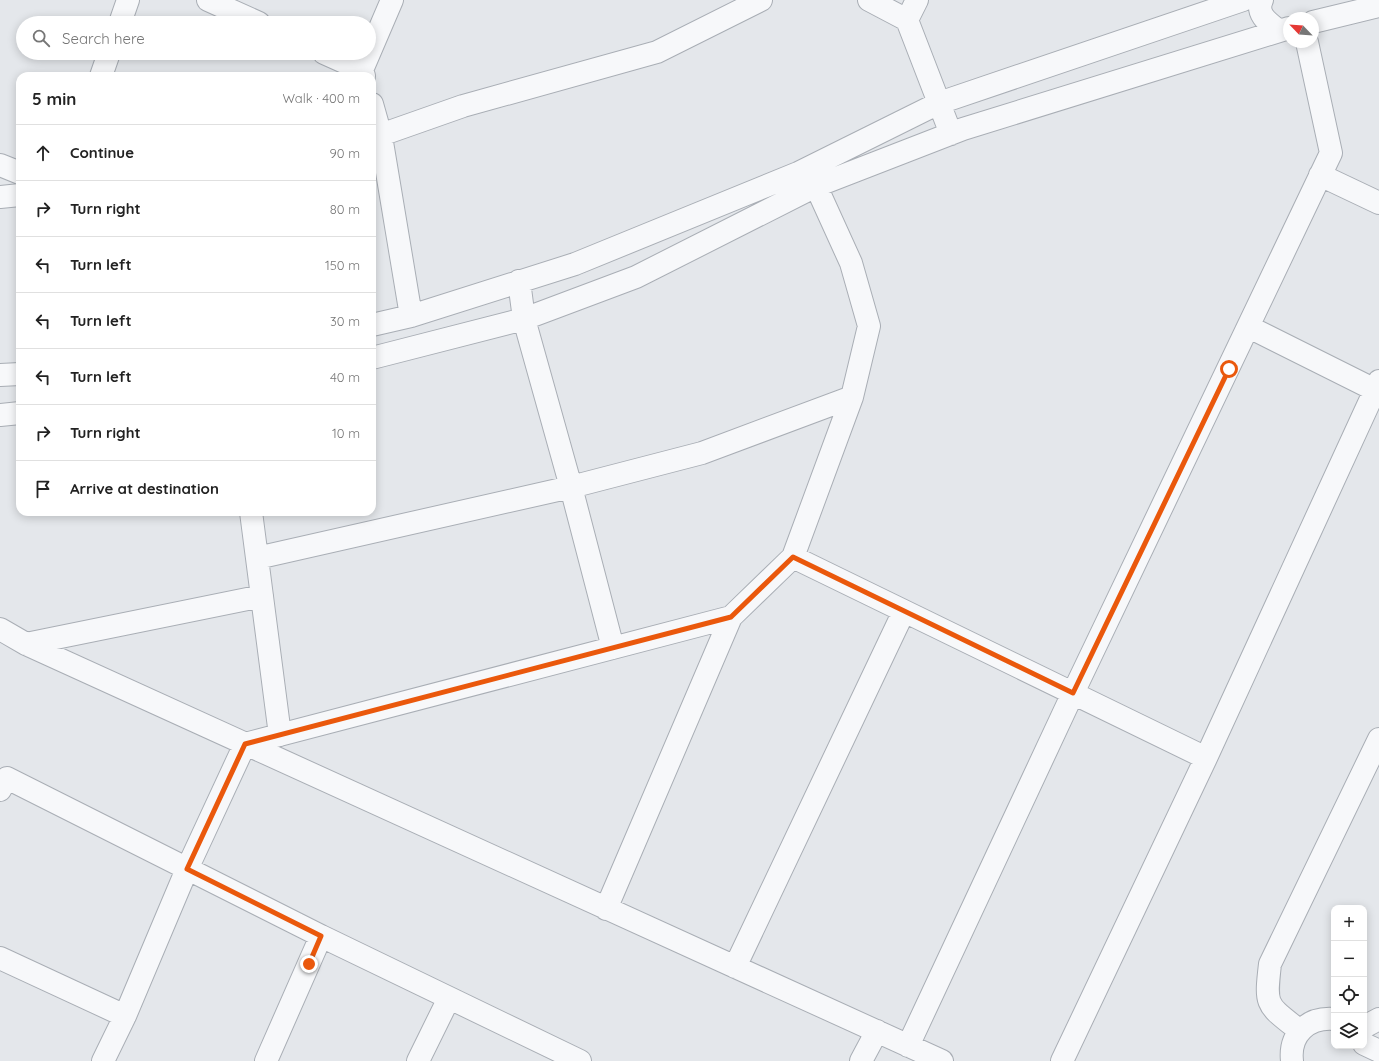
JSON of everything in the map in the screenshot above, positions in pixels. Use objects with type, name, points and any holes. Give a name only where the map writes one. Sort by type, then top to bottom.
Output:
[{"type":"street","points":[[122,16],[128,0]]},
{"type":"street","points":[[208,0],[243,16]]},
{"type":"street","points":[[376,40],[392,0]]},
{"type":"street","points":[[411,316],[377,137],[463,106],[657,52],[761,0]]},
{"type":"street","points":[[869,0],[907,20],[951,134]]},
{"type":"street","points":[[907,20],[917,0]]},
{"type":"street","points":[[376,324],[411,316],[575,264],[798,173],[939,103],[1243,0]]},
{"type":"street","points":[[1262,0],[1260,11],[1264,20],[1283,29]]},
{"type":"street","points":[[1325,14],[1379,6]]},
{"type":"street","points":[[376,357],[524,320],[636,277],[816,186],[951,134],[1283,29]]},
{"type":"street","points":[[908,1046],[1073,693],[1331,153],[1308,48]]},
{"type":"street","points":[[103,72],[107,60]]},
{"type":"street","points":[[338,60],[361,72]]},
{"type":"street","points":[[363,72],[368,60]]},
{"type":"street","points":[[0,165],[16,171]]},
{"type":"street","points":[[1320,175],[1379,203]]},
{"type":"street","points":[[606,908],[731,617],[793,557],[852,397],[869,326],[851,263],[816,186]]},
{"type":"street","points":[[0,197],[16,195]]},
{"type":"street","points":[[519,281],[524,320],[571,487],[613,648]]},
{"type":"street","points":[[1062,1061],[1206,758],[1378,388],[1249,327]]},
{"type":"street","points":[[0,375],[16,374]]},
{"type":"street","points":[[257,558],[571,487],[702,453],[852,397]]},
{"type":"street","points":[[0,415],[16,413]]},
{"type":"street","points":[[252,516],[280,735]]},
{"type":"street","points":[[793,557],[1206,758]]},
{"type":"street","points":[[26,644],[262,596]]},
{"type":"street","points":[[735,967],[904,611]]},
{"type":"street","points":[[245,744],[731,617]]},
{"type":"street","points":[[0,629],[26,644],[942,1061]]},
{"type":"street","points":[[1292,1051],[1266,994],[1270,964],[1379,739]]},
{"type":"street","points":[[103,1061],[125,1016],[187,869],[245,744]]},
{"type":"street","points":[[0,790],[6,778],[321,936],[580,1061]]},
{"type":"street","points":[[266,1061],[321,936]]},
{"type":"street","points":[[0,958],[125,1016]]},
{"type":"street","points":[[418,1061],[449,998]]},
{"type":"street","points":[[1292,1051],[1309,1023],[1321,1019],[1331,1019]]},
{"type":"street","points":[[1367,1025],[1379,1019]]},
{"type":"street","points":[[861,1061],[876,1032]]},
{"type":"street","points":[[1367,1045],[1379,1050]]},
{"type":"street","points":[[1361,1049],[1362,1061]]},
{"type":"route","points":[[309,964],[321,936],[187,869],[245,744],[731,617],[793,557],[1073,693],[1229,369]]}]
